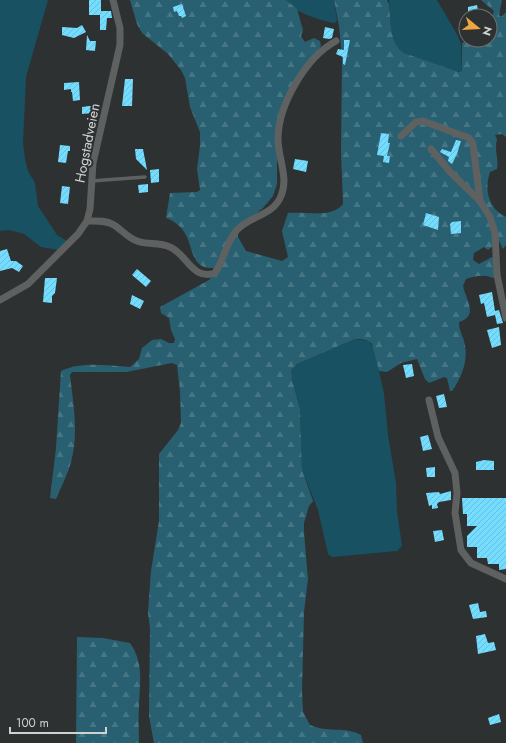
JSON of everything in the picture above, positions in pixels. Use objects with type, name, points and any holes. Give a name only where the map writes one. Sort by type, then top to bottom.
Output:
[{"type":"street","name":"Hogstadveien","points":[[0,300],[28,284],[78,234],[87,221],[90,209],[93,163],[120,45],[120,28],[113,0]]},
{"type":"street","points":[[87,221],[103,221],[113,224],[137,241],[164,245],[172,248],[197,273],[209,275],[215,273],[237,231],[250,220],[272,210],[280,200],[284,181],[278,139],[282,111],[303,72],[320,52],[336,41]]},
{"type":"street","points":[[401,136],[416,122],[423,121],[469,138],[473,144],[480,201]]},
{"type":"street","points":[[431,150],[451,173],[480,201],[490,216],[495,233],[497,275],[506,318]]},
{"type":"street","points":[[429,400],[438,438],[455,473],[458,493],[455,513],[461,550],[471,563],[506,579]]},
{"type":"lane","points":[[92,181],[145,176]]},
{"type":"shaded area","points":[[0,0],[48,0],[26,77],[23,143],[28,171],[35,183],[38,206],[57,235],[67,241],[59,250],[41,247],[24,234],[10,230],[0,231]]},
{"type":"shaded area","points":[[286,0],[334,0],[337,21],[334,23],[308,15],[295,9]]},
{"type":"shaded area","points":[[389,0],[437,0],[458,36],[458,48],[461,48],[462,72],[452,70],[404,53],[395,43],[391,29]]},
{"type":"shaded area","points":[[355,339],[369,341],[374,349],[384,393],[388,435],[396,483],[397,511],[402,546],[397,551],[332,557],[328,554],[318,510],[302,470],[300,409],[291,370],[297,364]]},
{"type":"green space","points":[[130,0],[286,0],[297,9],[303,30],[301,36],[305,42],[314,38],[320,41],[321,46],[288,96],[277,153],[277,184],[273,196],[263,208],[237,228],[238,237],[246,251],[282,261],[288,257],[282,231],[288,213],[325,213],[338,209],[343,204],[341,152],[342,56],[339,26],[334,0],[387,0],[389,4],[393,38],[399,49],[404,53],[459,72],[462,71],[462,48],[498,48],[498,8],[490,8],[481,0],[502,0],[499,15],[501,17],[506,12],[506,137],[502,134],[495,135],[497,139],[497,169],[490,172],[487,185],[491,204],[506,217],[506,245],[503,249],[499,241],[488,250],[484,247],[474,253],[473,260],[479,264],[492,257],[495,261],[495,276],[493,278],[476,276],[469,278],[466,279],[463,286],[470,307],[468,316],[459,322],[466,358],[461,375],[452,391],[450,391],[447,378],[444,377],[429,383],[425,379],[417,359],[401,363],[387,372],[379,371],[372,344],[362,339],[355,339],[297,364],[291,370],[300,409],[302,470],[313,501],[309,506],[304,523],[308,579],[304,612],[302,691],[303,712],[310,725],[322,729],[355,732],[361,735],[363,743],[154,743],[149,716],[150,628],[148,613],[151,571],[159,521],[159,454],[178,430],[181,423],[180,391],[177,365],[172,363],[126,372],[72,372],[70,375],[75,418],[75,440],[71,462],[56,499],[50,498],[56,448],[61,371],[86,365],[130,367],[139,359],[142,348],[152,340],[161,339],[169,343],[174,343],[175,339],[171,330],[169,318],[161,313],[160,307],[209,280],[216,272],[213,268],[201,266],[195,258],[187,237],[181,228],[176,223],[166,218],[170,193],[197,192],[200,190],[197,169],[200,132],[190,107],[185,78],[181,70],[168,54],[142,33],[137,24]]},
{"type":"green space","points":[[77,637],[103,638],[130,643],[137,658],[140,673],[139,743],[76,743]]},
{"type":"building","points":[[89,0],[101,0],[101,11],[111,11],[112,18],[107,18],[106,30],[100,30],[100,15],[89,15]]},
{"type":"building","points":[[182,4],[186,16],[182,18],[179,16],[177,11],[174,12],[173,7]]},
{"type":"building","points":[[477,5],[478,8],[468,8]]},
{"type":"building","points":[[82,25],[86,32],[74,38],[62,35],[62,27],[77,28]]},
{"type":"building","points":[[325,27],[334,29],[332,38],[323,38]]},
{"type":"building","points":[[87,35],[90,41],[96,41],[95,51],[86,50]]},
{"type":"building","points":[[344,40],[350,40],[345,65],[343,64],[343,57],[336,54],[338,49],[344,50]]},
{"type":"building","points":[[125,79],[133,79],[132,106],[122,106]]},
{"type":"building","points":[[79,82],[80,100],[73,101],[71,89],[64,90],[64,83]]},
{"type":"building","points":[[93,106],[93,113],[82,114],[82,107]]},
{"type":"building","points":[[381,133],[389,134],[388,143],[390,143],[387,156],[390,156],[389,163],[383,162],[384,156],[377,155]]},
{"type":"building","points":[[456,140],[461,141],[452,164],[448,161],[449,157],[440,152],[442,149],[451,152]]},
{"type":"building","points":[[60,145],[70,146],[66,163],[58,162]]},
{"type":"building","points":[[135,149],[143,149],[147,170],[136,159]]},
{"type":"building","points":[[295,159],[308,161],[306,172],[293,169]]},
{"type":"building","points":[[159,169],[159,182],[151,183],[150,170]]},
{"type":"building","points":[[148,184],[148,192],[139,193],[138,185]]},
{"type":"building","points":[[62,186],[70,187],[68,204],[60,203]]},
{"type":"building","points":[[426,213],[439,217],[438,230],[423,225]]},
{"type":"building","points":[[461,221],[461,233],[451,234],[450,224],[452,222]]},
{"type":"building","points":[[7,249],[11,261],[16,261],[23,266],[19,272],[12,268],[0,271],[0,251]]},
{"type":"building","points":[[137,269],[151,281],[146,287],[132,275]]},
{"type":"building","points":[[45,278],[57,278],[55,293],[52,296],[52,303],[43,302]]},
{"type":"building","points":[[492,292],[495,311],[499,310],[503,323],[497,324],[495,315],[487,317],[484,303],[481,304],[479,295]]},
{"type":"building","points":[[132,295],[144,301],[140,309],[130,304]]},
{"type":"building","points":[[499,327],[501,345],[492,348],[487,330]]},
{"type":"building","points":[[412,364],[414,376],[406,378],[403,365]]},
{"type":"building","points":[[444,394],[447,407],[439,408],[436,396]]},
{"type":"building","points":[[428,435],[432,449],[423,451],[420,437]]},
{"type":"building","points":[[484,460],[494,461],[494,470],[476,470],[476,462]]},
{"type":"building","points":[[435,467],[435,477],[427,477],[426,468]]},
{"type":"building","points":[[451,491],[451,500],[439,502],[437,504],[438,508],[432,509],[432,505],[429,506],[426,493],[439,492],[440,494]]},
{"type":"building","points":[[462,498],[506,498],[506,569],[499,570],[499,564],[488,564],[487,558],[477,558],[477,547],[467,547],[467,536],[477,526],[467,526],[467,514],[463,514]]},
{"type":"building","points":[[442,530],[444,540],[435,542],[433,531]]},
{"type":"building","points":[[478,603],[480,612],[486,611],[487,617],[473,619],[469,605]]},
{"type":"building","points":[[485,634],[488,643],[494,642],[496,650],[478,654],[476,636]]},
{"type":"building","points":[[499,714],[501,722],[490,725],[488,718]]}]
